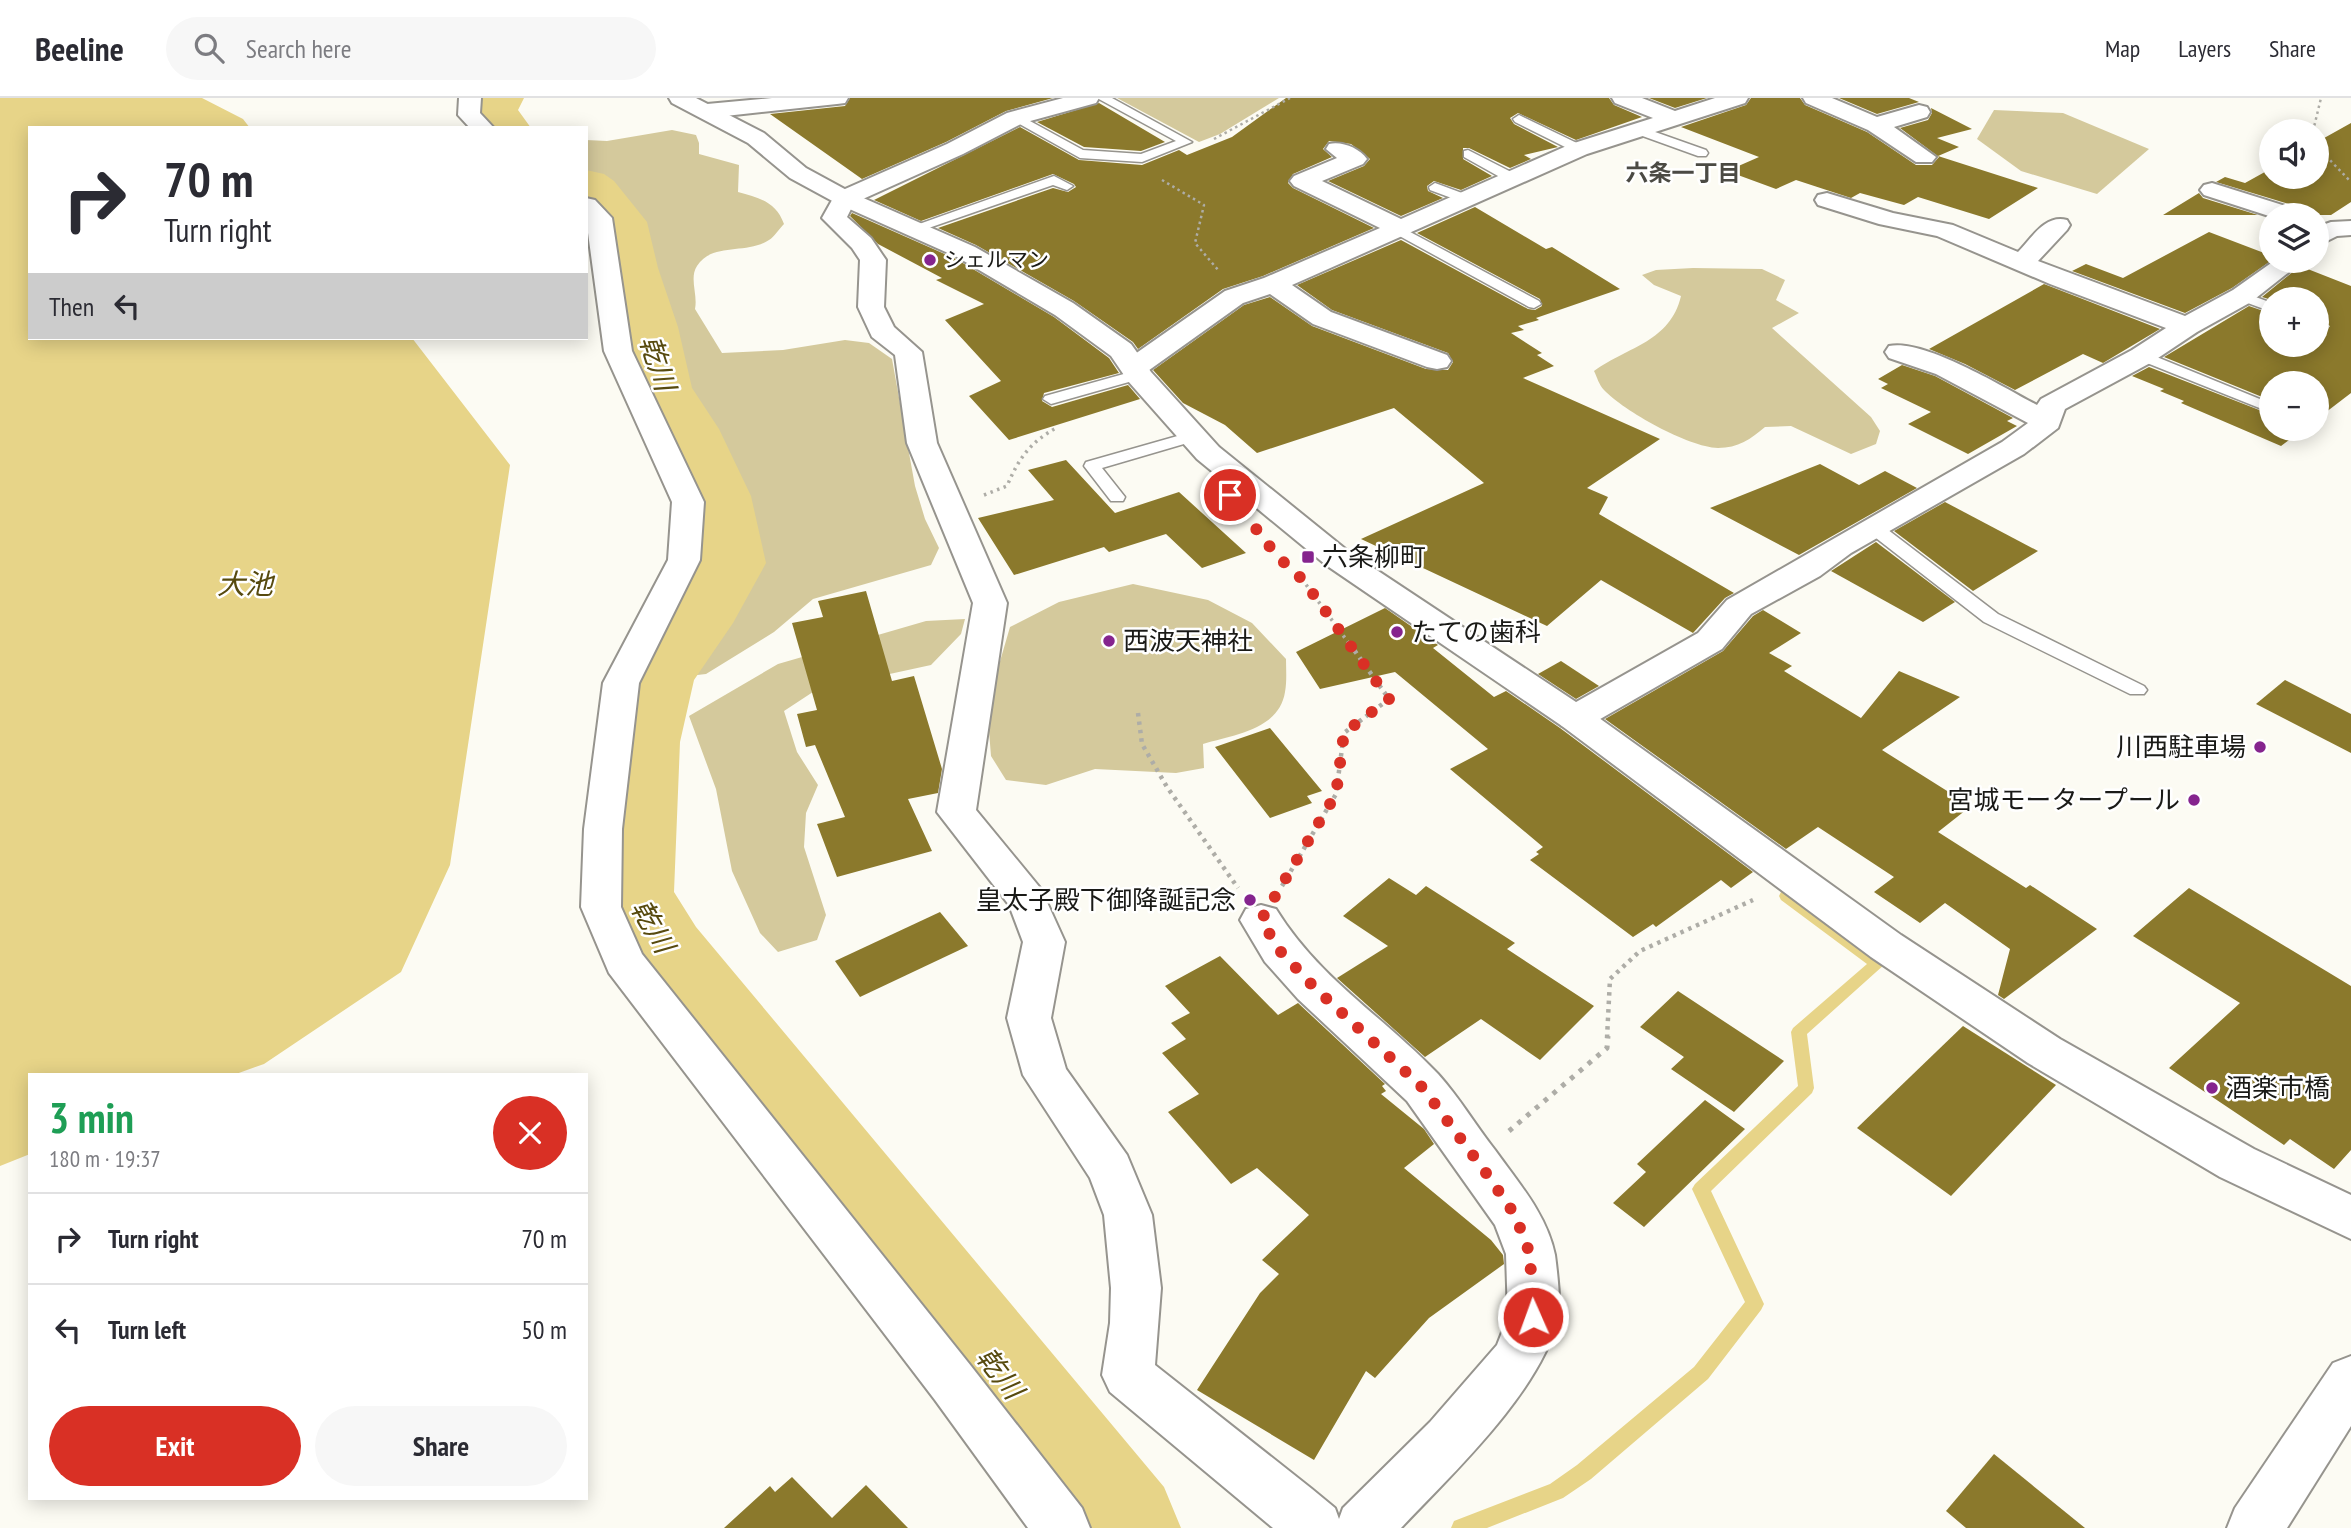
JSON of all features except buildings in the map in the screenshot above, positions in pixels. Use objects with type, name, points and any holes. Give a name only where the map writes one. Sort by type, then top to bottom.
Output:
[{"type":"street","points":[[470,98],[469,115],[481,126]]},
{"type":"street","points":[[694,104],[837,98]]},
{"type":"street","points":[[1087,98],[1015,118],[955,149],[844,198],[834,218],[862,243],[873,260],[871,307],[882,331],[908,352],[922,443],[989,603],[956,811],[1027,899],[1044,942],[1028,1018],[1045,1075],[1110,1168],[1128,1215],[1136,1288],[1135,1323],[1128,1375],[1176,1419],[1273,1491],[1315,1528]]},
{"type":"street","points":[[1623,98],[1675,119]]},
{"type":"street","points":[[1137,371],[1234,297],[1273,284],[1580,149],[1737,98]]},
{"type":"street","points":[[1814,98],[1876,125],[1924,157]]},
{"type":"street","points":[[694,104],[756,138],[798,173],[844,198],[967,252],[1065,309],[1121,350],[1208,453],[1336,558],[1575,718],[1886,946],[2044,1051],[2236,1163],[2351,1218]]},
{"type":"street","points":[[1876,125],[1919,112]]},
{"type":"street","points":[[1338,149],[1355,159],[1302,181],[1400,229]]},
{"type":"street","points":[[2212,190],[2259,205]]},
{"type":"street","points":[[1827,200],[1888,219],[1944,230],[2186,326]]},
{"type":"street","points":[[588,207],[600,218],[618,351],[688,502],[684,560],[621,683],[603,829],[601,906],[624,962],[936,1361],[1062,1528]]},
{"type":"street","points":[[2022,263],[2058,225]]},
{"type":"street","points":[[1575,718],[1710,641],[1739,607],[2013,448],[2048,422],[2051,405],[2141,356],[2186,326],[2242,296],[2274,273]]},
{"type":"street","points":[[1273,284],[1322,318],[1437,361]]},
{"type":"street","points":[[1899,352],[1947,368],[2048,422]]},
{"type":"street","points":[[1261,920],[1280,951],[1314,987],[1423,1088],[1515,1215],[1530,1254],[1533,1317],[1516,1360],[1449,1440],[1363,1528]]},
{"type":"street","points":[[2255,1528],[2351,1380]]},
{"type":"lane","points":[[1015,118],[1080,154],[1142,158],[1186,142],[1103,98]]},
{"type":"lane","points":[[1519,119],[1580,149]]},
{"type":"lane","points":[[1641,131],[1703,153]]},
{"type":"lane","points":[[1468,153],[1512,178]]},
{"type":"lane","points":[[915,229],[1054,180],[1067,186]]},
{"type":"lane","points":[[1435,187],[1465,199]]},
{"type":"lane","points":[[1400,229],[1534,304]]},
{"type":"lane","points":[[1513,293],[1533,286]]},
{"type":"lane","points":[[2242,296],[2259,302]]},
{"type":"lane","points":[[2141,356],[2259,405]]},
{"type":"lane","points":[[1051,399],[1137,371]]},
{"type":"lane","points":[[1117,497],[1092,466],[1195,436]]},
{"type":"lane","points":[[1873,527],[1991,618],[2137,690]]},
{"type":"path","points":[[1215,139],[1290,98]]},
{"type":"path","points":[[2316,119],[2321,98]]},
{"type":"path","points":[[2329,159],[2351,182]]},
{"type":"path","points":[[1160,179],[1204,205],[1195,243],[1217,269],[1234,297]]},
{"type":"path","points":[[948,507],[1007,486],[1021,453],[1038,437],[1065,424]]},
{"type":"path","points":[[1138,713],[1142,744],[1167,787],[1261,920],[1336,794],[1344,733],[1389,699],[1303,580],[1294,572]]},
{"type":"path","points":[[1476,1158],[1607,1048],[1610,979],[1640,951],[1796,880]]},
{"type":"shaded area","points":[[1117,98],[1279,98],[1220,134],[1199,142]]},
{"type":"shaded area","points":[[1994,110],[2063,113],[2149,149],[2097,194],[2021,171],[1977,139]]},
{"type":"shaded area","points":[[672,130],[696,135],[699,154],[739,165],[738,192],[760,199],[777,211],[784,224],[771,239],[751,247],[711,254],[697,266],[694,276],[695,309],[722,353],[783,350],[845,340],[869,343],[892,359],[915,486],[925,519],[939,548],[931,565],[813,599],[774,632],[706,674],[680,677],[674,665],[701,628],[739,563],[731,531],[728,499],[678,395],[690,380],[673,364],[661,344],[659,325],[666,306],[634,249],[636,237],[611,200],[588,181],[588,140],[607,141]]},
{"type":"shaded area","points":[[1762,269],[1785,280],[1776,300],[1799,313],[1772,328],[1871,417],[1880,431],[1876,444],[1851,454],[1791,426],[1765,427],[1738,445],[1718,448],[1705,446],[1657,426],[1626,408],[1604,390],[1594,371],[1658,333],[1668,324],[1681,296],[1654,285],[1642,275],[1656,270]]},
{"type":"shaded area","points":[[1133,584],[1208,600],[1252,623],[1286,659],[1286,688],[1281,705],[1274,715],[1253,729],[1203,744],[1204,768],[1176,773],[1095,769],[1046,785],[1006,780],[991,756],[987,706],[1010,627],[1059,602]]},
{"type":"shaded area","points":[[965,619],[961,634],[931,665],[816,690],[784,711],[797,752],[818,785],[806,813],[804,847],[826,915],[817,940],[778,952],[760,933],[732,871],[716,789],[689,716],[778,664],[926,621]]},
{"type":"water","name":"大池","points":[[0,98],[202,98],[243,119],[248,126],[28,126],[28,340],[414,340],[510,465],[450,865],[401,972],[264,1064],[239,1073],[28,1073],[28,1155],[0,1166]]},
{"type":"waterway","name":"乾川","points":[[501,98],[496,102],[495,111],[506,126]]},
{"type":"waterway","name":"乾川","points":[[588,186],[621,222],[631,268],[650,327],[662,388],[688,429],[719,496],[732,563],[697,623],[657,678],[641,742],[632,894],[665,950],[1123,1528]]},
{"type":"waterway","points":[[1461,1528],[1556,1491],[1584,1472],[1701,1373],[1755,1304],[1701,1189],[1806,1088],[1799,1032],[1877,964],[1786,896]]},
{"type":"place","name":"シェルマン","points":[[930,260]]},
{"type":"place","name":"六条柳町","points":[[1308,557]]},
{"type":"place","name":"たての歯科","points":[[1397,632]]},
{"type":"place","name":"西波天神社","points":[[1109,641]]},
{"type":"place","name":"川西駐車場","points":[[2260,747]]},
{"type":"place","name":"宮城モータープール","points":[[2194,800]]},
{"type":"place","name":"皇太子殿下御降誕記念","points":[[1250,900]]},
{"type":"place","name":"酒楽市橋","points":[[2212,1088]]},
{"type":"district","name":"六条一丁目","points":[[1683,173]]},
{"type":"route","points":[[1230,495],[1277,556],[1303,580],[1389,699],[1344,733],[1336,794],[1261,920],[1280,951],[1314,987],[1423,1088],[1476,1158],[1515,1215],[1530,1254],[1533,1317]]}]
